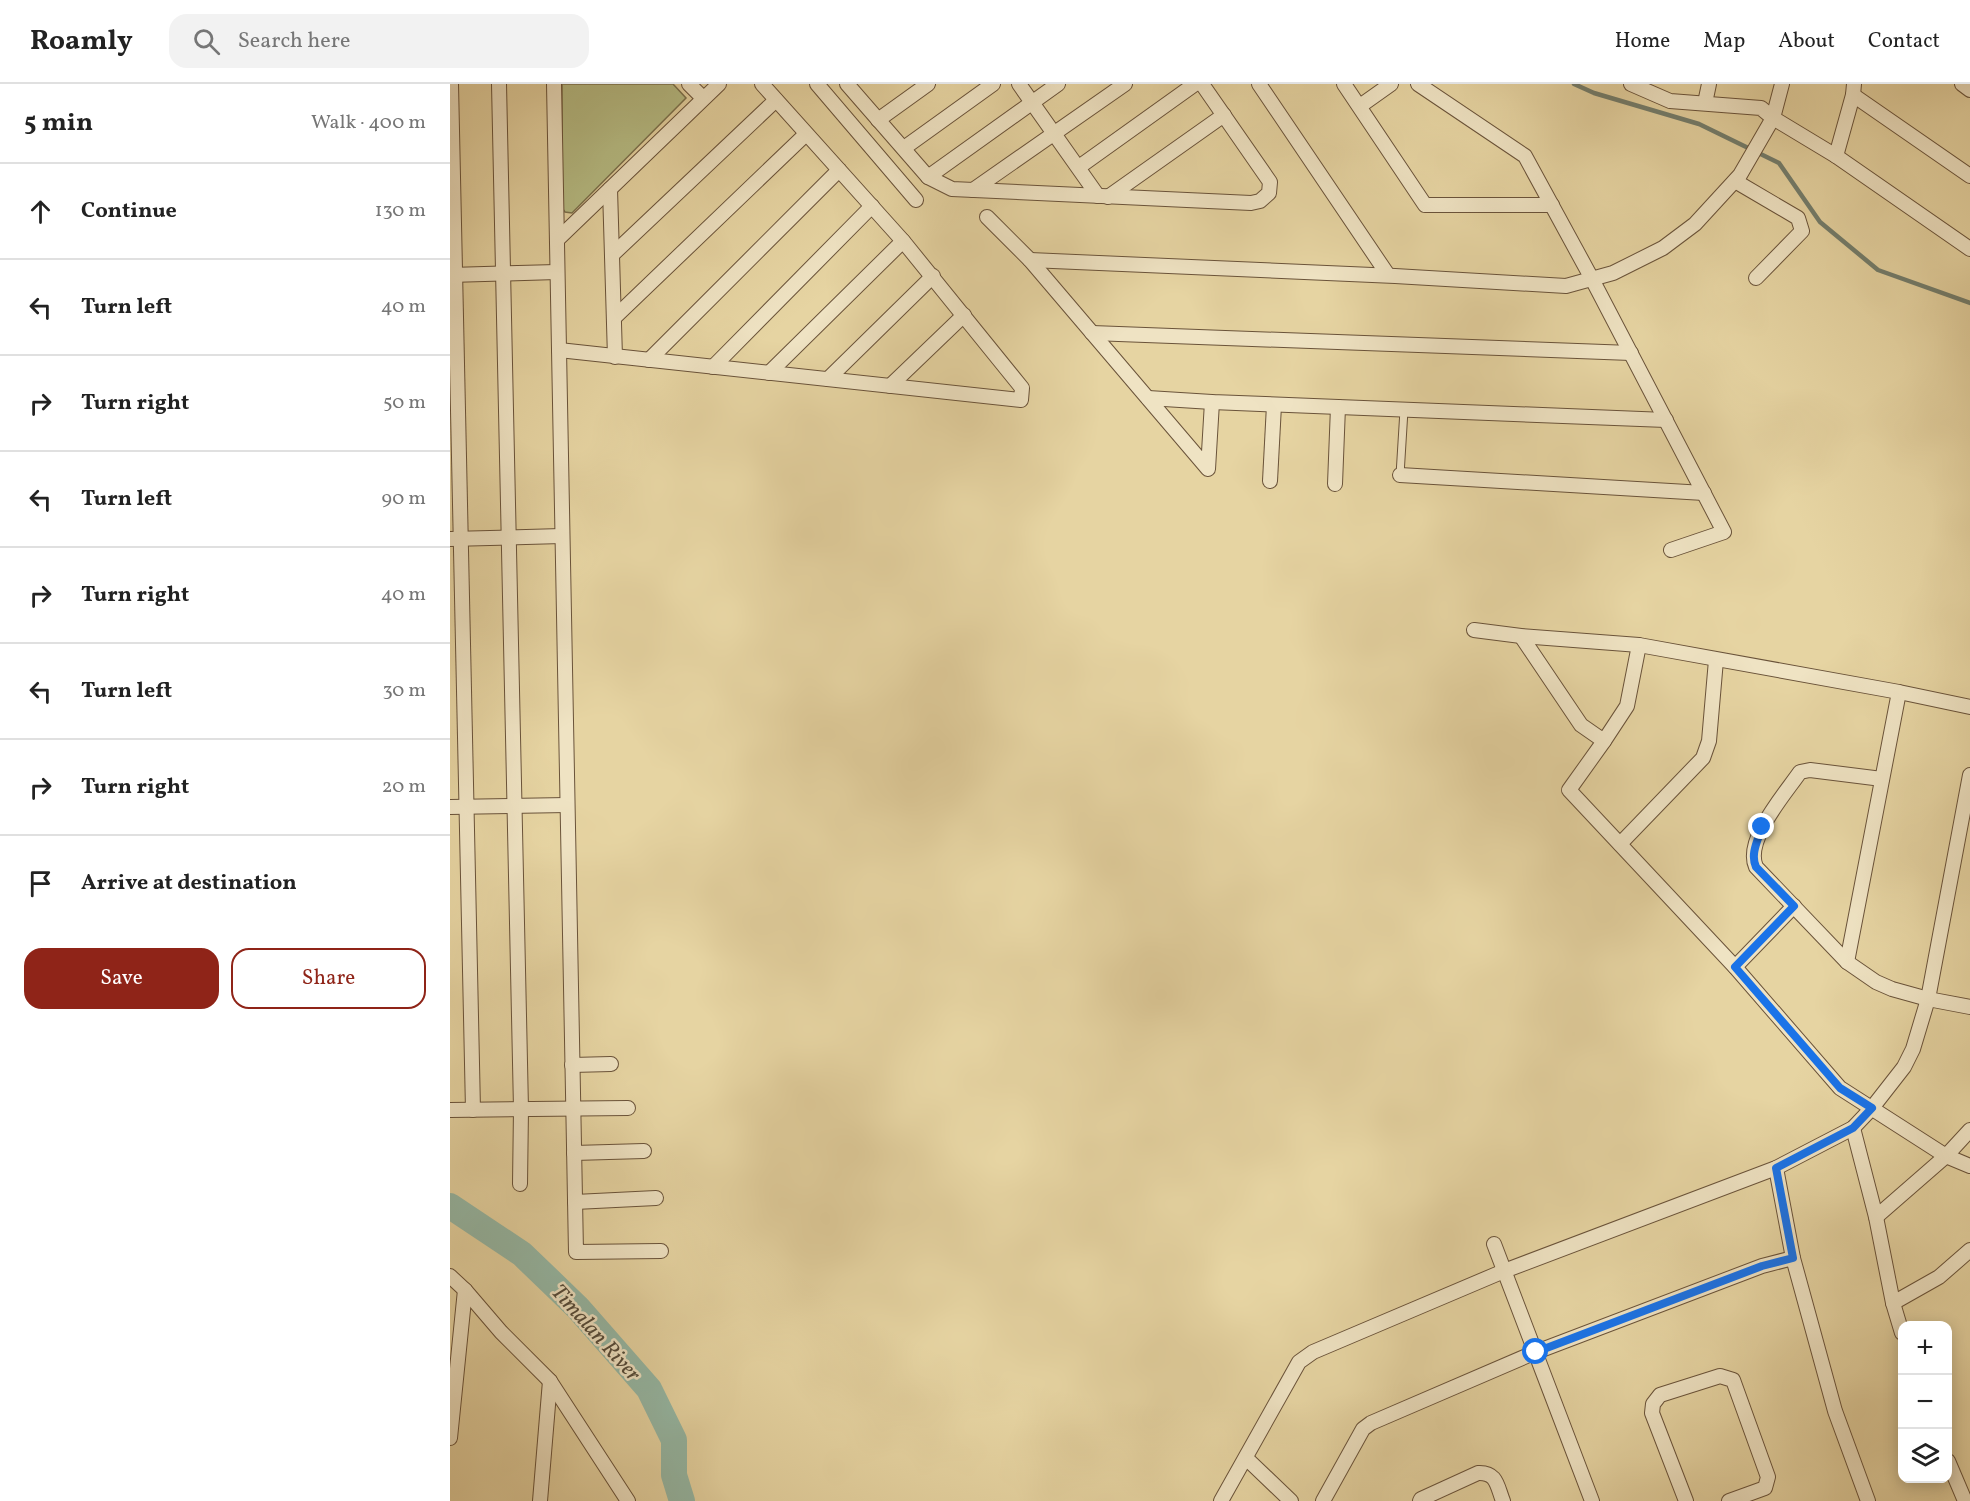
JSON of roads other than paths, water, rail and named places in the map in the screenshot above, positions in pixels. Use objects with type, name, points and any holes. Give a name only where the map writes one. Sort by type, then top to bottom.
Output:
[{"type":"street","points":[[451,84],[455,539],[466,807],[473,1110]]},
{"type":"street","points":[[499,84],[521,1109],[520,1184]]},
{"type":"street","points":[[554,84],[576,1252],[661,1251]]},
{"type":"street","points":[[689,84],[703,98]]},
{"type":"street","points":[[557,240],[718,84]]},
{"type":"street","points":[[559,350],[1020,400],[1022,388],[933,276],[762,84]]},
{"type":"street","points":[[817,84],[916,200]]},
{"type":"street","points":[[878,120],[928,84]]},
{"type":"street","points":[[904,148],[993,84]]},
{"type":"street","points":[[1019,84],[1079,167],[1103,196]]},
{"type":"street","points":[[928,177],[1058,84]]},
{"type":"street","points":[[973,190],[1125,84]]},
{"type":"street","points":[[1079,167],[1195,84]]},
{"type":"street","points":[[852,85],[878,120],[928,177],[952,189],[1251,203],[1265,198],[1269,193],[1270,182],[1202,84]]},
{"type":"street","points":[[1259,84],[1388,275]]},
{"type":"street","points":[[1344,84],[1425,205],[1552,205]]},
{"type":"street","points":[[1360,106],[1391,84]]},
{"type":"street","points":[[1418,84],[1525,156],[1552,205],[1724,532],[1671,550]]},
{"type":"street","points":[[1705,103],[1709,84]]},
{"type":"street","points":[[1030,260],[1388,275],[1566,286],[1613,273],[1663,248],[1695,224],[1737,178],[1773,118],[1782,84]]},
{"type":"street","points":[[1962,84],[1970,90]]},
{"type":"street","points":[[1634,85],[1670,101],[1761,108],[1773,118],[1836,156],[1970,249]]},
{"type":"street","points":[[1836,156],[1854,89],[1970,176]]},
{"type":"street","points":[[612,255],[776,100]]},
{"type":"street","points":[[1103,196],[1224,115]]},
{"type":"street","points":[[614,318],[806,134]]},
{"type":"street","points":[[649,360],[839,170]]},
{"type":"street","points":[[1737,178],[1798,218],[1802,231],[1756,278]]},
{"type":"street","points":[[610,189],[615,357]]},
{"type":"street","points":[[713,367],[872,206]]},
{"type":"street","points":[[987,217],[1030,260],[1208,469],[1212,402]]},
{"type":"street","points":[[769,373],[903,241]]},
{"type":"street","points":[[453,275],[557,272]]},
{"type":"street","points":[[828,379],[933,276]]},
{"type":"street","points":[[890,386],[964,315]]},
{"type":"street","points":[[1092,333],[1631,353]]},
{"type":"street","points":[[1148,398],[1666,420]]},
{"type":"street","points":[[1270,481],[1274,405]]},
{"type":"street","points":[[1335,484],[1338,407]]},
{"type":"street","points":[[1400,475],[1704,493]]},
{"type":"street","points":[[455,539],[562,536]]},
{"type":"street","points":[[1474,630],[1639,645],[1899,692],[1970,708]]},
{"type":"street","points":[[1521,636],[1581,725],[1604,741]]},
{"type":"street","points":[[1639,645],[1627,706],[1569,790],[1735,967],[1840,1088],[1946,1156],[1970,1166]]},
{"type":"street","points":[[1620,844],[1703,758],[1709,741],[1716,660]]},
{"type":"street","points":[[1847,962],[1899,692]]},
{"type":"street","points":[[1882,779],[1810,770],[1800,772],[1762,827],[1753,861],[1756,867],[1847,962],[1884,986],[1929,999],[1970,1007]]},
{"type":"street","points":[[1221,1501],[1299,1362],[1304,1357],[1504,1270],[1776,1168],[1853,1128],[1872,1108],[1904,1066],[1913,1048],[1929,999],[1970,776]]},
{"type":"street","points":[[450,807],[567,805]]},
{"type":"street","points":[[1735,967],[1794,906]]},
{"type":"street","points":[[572,1065],[611,1064]]},
{"type":"street","points":[[450,1110],[628,1107]]},
{"type":"street","points":[[1853,1128],[1876,1218],[1898,1321]]},
{"type":"street","points":[[1876,1218],[1946,1156],[1970,1131]]},
{"type":"street","points":[[574,1153],[644,1151]]},
{"type":"street","points":[[1776,1168],[1793,1258],[1835,1411],[1868,1501]]},
{"type":"street","points":[[575,1202],[656,1198]]},
{"type":"street","points":[[1494,1244],[1592,1501]]},
{"type":"street","points":[[1893,1304],[1939,1277],[1970,1250]]},
{"type":"street","points":[[1323,1501],[1364,1429],[1371,1423],[1536,1352],[1762,1266],[1793,1258]]},
{"type":"street","points":[[450,1276],[550,1381],[628,1501]]},
{"type":"street","points":[[450,1438],[465,1290]]},
{"type":"street","points":[[1686,1501],[1652,1413],[1653,1404],[1660,1395],[1720,1376],[1733,1380],[1768,1477],[1764,1488],[1731,1501]]},
{"type":"street","points":[[540,1501],[550,1381]]},
{"type":"street","points":[[1246,1458],[1291,1501]]},
{"type":"street","points":[[1952,1472],[1965,1501]]},
{"type":"street","points":[[1420,1501],[1478,1473],[1487,1473],[1493,1477],[1503,1501]]},
{"type":"lane","points":[[1400,475],[1404,410]]},
{"type":"waterway","points":[[1574,84],[1594,93],[1699,124],[1779,163],[1820,222],[1878,270],[1970,303]]},
{"type":"waterway","name":"Timalan River","points":[[450,1206],[522,1254],[578,1308],[649,1389],[674,1440],[674,1475],[682,1501]]}]
